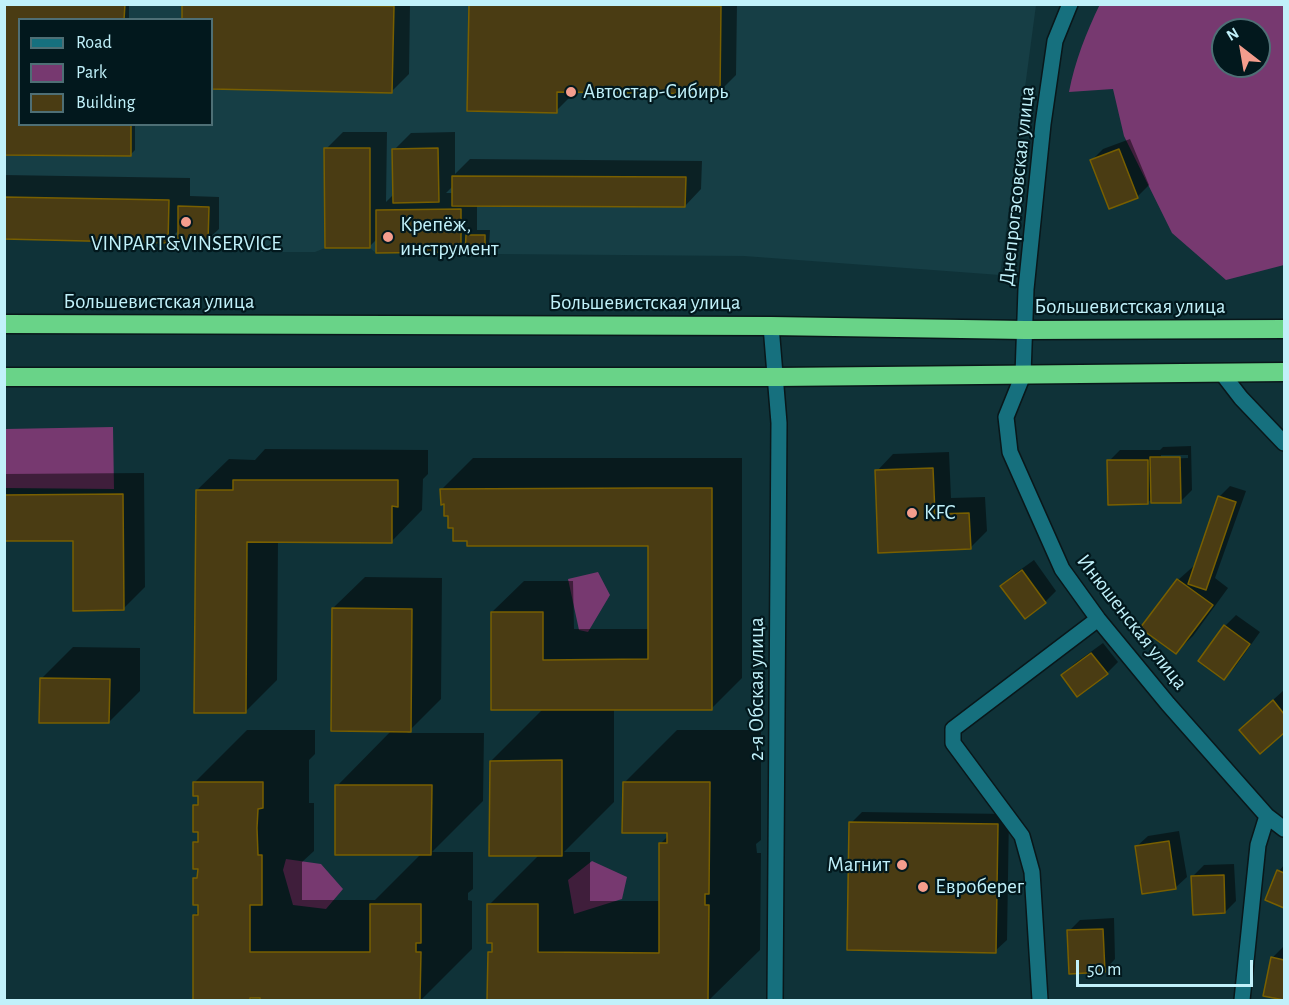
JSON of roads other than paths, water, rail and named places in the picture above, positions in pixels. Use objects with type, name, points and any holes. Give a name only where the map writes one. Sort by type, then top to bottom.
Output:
[{"type":"highway","name":"Большевистская улица","points":[[4,324],[771,326],[1025,330],[1284,328]]},
{"type":"highway","points":[[4,378],[777,377],[1284,372]]},
{"type":"street","name":"Днепрогэсовская улица","points":[[1023,375],[1026,289],[1043,124],[1055,41],[1070,4]]},
{"type":"street","name":"2-я Обская улица","points":[[771,326],[779,423],[775,1000]]},
{"type":"street","points":[[1221,372],[1240,398],[1284,443]]},
{"type":"street","name":"Инюшенская улица","points":[[1023,375],[1006,417],[1010,452],[1062,569],[1098,619],[1168,704],[1267,816],[1284,829]]},
{"type":"street","points":[[1040,1000],[1032,872],[1022,836],[953,743],[953,729],[1098,619]]},
{"type":"street","points":[[1242,1000],[1258,845],[1267,816]]},
{"type":"place","name":"Автостар-Сибирь","points":[[571,92]]},
{"type":"place","name":"VINPART&VINSERVICE","points":[[186,222]]},
{"type":"place","name":"Крепёж, инструмент","points":[[388,237]]},
{"type":"place","name":"KFC","points":[[912,513]]},
{"type":"place","name":"Магнит","points":[[902,865]]},
{"type":"place","name":"Евроберег","points":[[923,887]]}]
